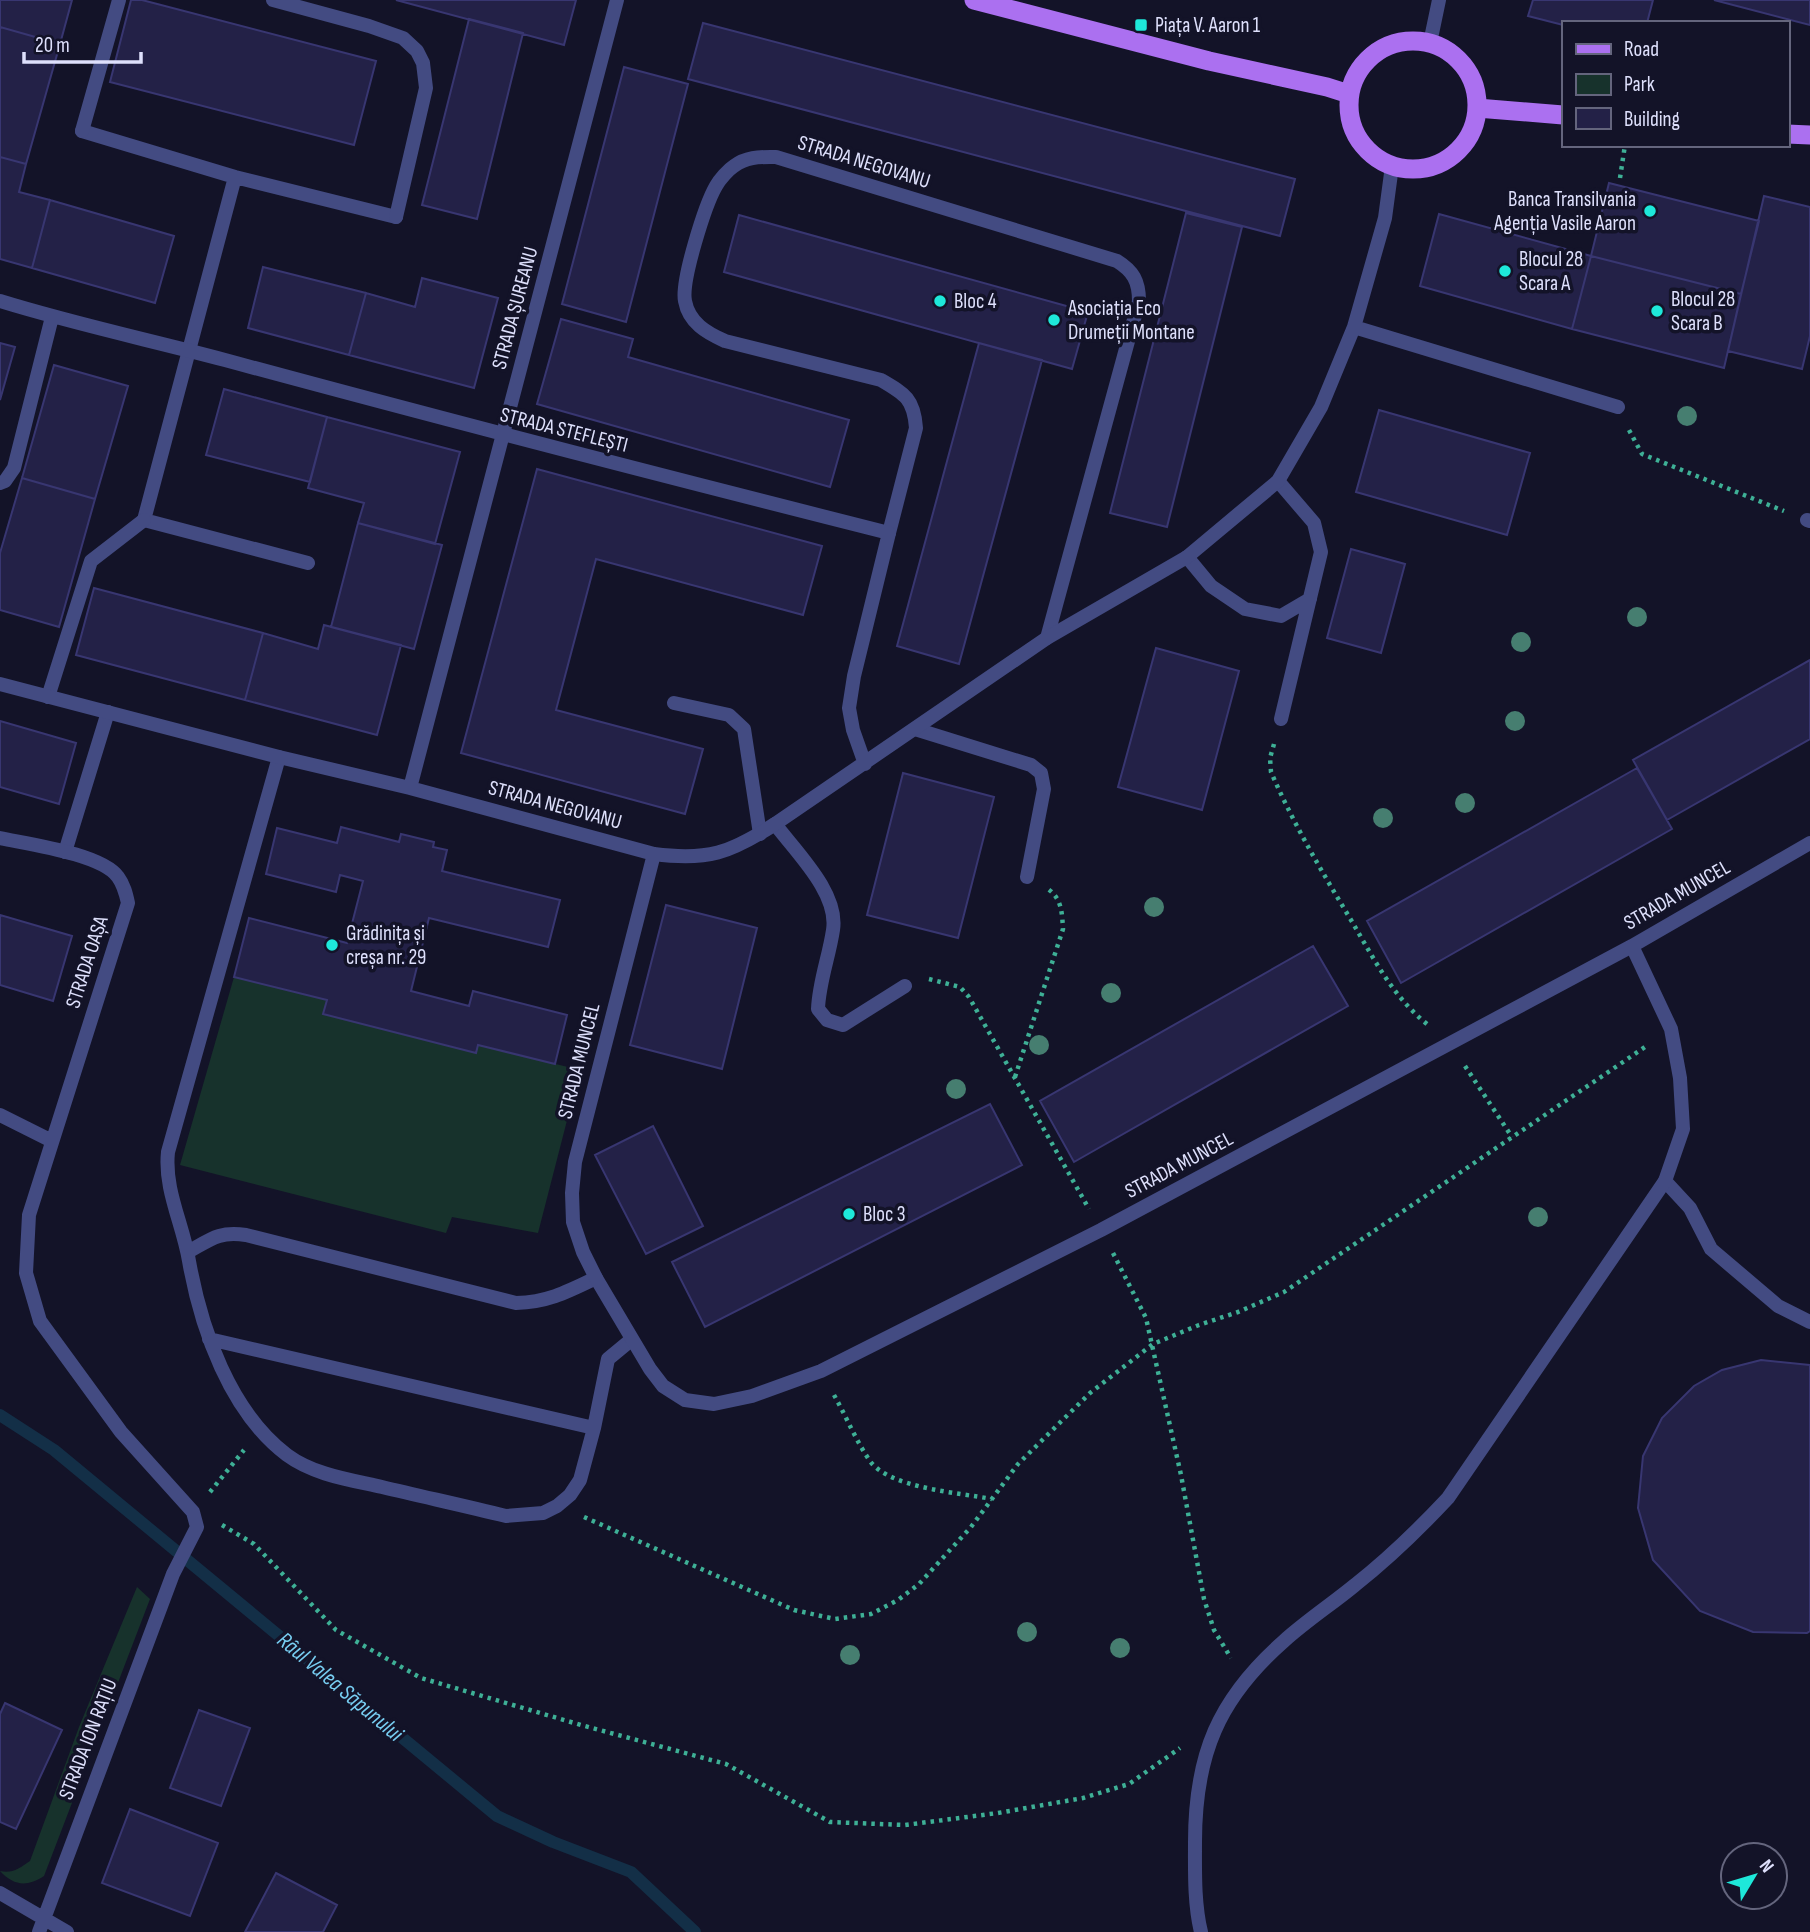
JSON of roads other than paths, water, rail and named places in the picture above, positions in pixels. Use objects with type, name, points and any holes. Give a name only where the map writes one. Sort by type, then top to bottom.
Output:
[{"type":"main road","points":[[974,0],[1349,94]]},
{"type":"main road","points":[[1395,43],[1430,43],[1444,49],[1465,68],[1476,94],[1475,123],[1469,137],[1449,158],[1421,169],[1392,166],[1378,159],[1358,138],[1352,124],[1349,94],[1355,77],[1365,62],[1378,51],[1395,43]]},
{"type":"main road","points":[[1477,108],[1562,115]]},
{"type":"main road","points":[[1789,134],[1810,135]]},
{"type":"street","points":[[120,0],[82,131],[235,177],[397,216],[425,89],[423,63],[417,51],[403,38],[273,0]]},
{"type":"street","name":"STRADA ȘUREANU","points":[[410,788],[617,0]]},
{"type":"street","points":[[1430,43],[1439,0]]},
{"type":"street","name":"STRADA NEGOVANU","points":[[889,533],[916,428],[915,412],[902,392],[881,380],[725,341],[705,332],[691,317],[685,300],[684,281],[717,184],[734,166],[752,157],[776,157],[1117,261],[1128,267],[1135,278],[1139,287],[1139,300],[1047,639]]},
{"type":"street","name":"STRADA NEGOVANU","points":[[0,684],[279,757],[410,788],[654,854],[684,858],[710,856],[733,849],[775,824],[1047,639],[1187,557],[1278,481],[1321,407],[1354,327],[1385,218],[1392,166]]},
{"type":"street","points":[[48,697],[91,561],[144,520],[235,177]]},
{"type":"street","name":"STRADA STEFLEȘTI","points":[[0,301],[504,436],[889,533]]},
{"type":"street","points":[[0,483],[5,481],[14,468],[52,317]]},
{"type":"street","points":[[1354,327],[1618,407]]},
{"type":"street","points":[[1278,481],[1314,523],[1321,552],[1280,719]]},
{"type":"street","points":[[144,520],[308,563]]},
{"type":"street","points":[[864,764],[849,708],[854,676],[889,533]]},
{"type":"street","points":[[1187,557],[1211,586],[1245,609],[1281,616],[1310,599]]},
{"type":"street","points":[[674,703],[729,715],[744,729],[760,834]]},
{"type":"street","points":[[65,852],[108,712]]},
{"type":"street","points":[[915,729],[1031,765],[1041,773],[1044,789],[1027,877]]},
{"type":"street","points":[[279,757],[168,1152],[168,1184],[188,1252],[196,1298],[209,1339],[237,1396],[260,1430],[289,1457],[325,1474],[506,1516],[533,1515],[557,1506],[570,1495],[580,1480],[608,1359],[631,1340]]},
{"type":"street","points":[[775,824],[824,889],[832,907],[834,927],[819,989],[818,1009],[822,1015],[835,1024],[843,1025],[905,986]]},
{"type":"street","name":"STRADA OAȘA","points":[[0,838],[65,852],[103,864],[117,876],[125,891],[128,903],[29,1215],[26,1273],[40,1321],[121,1432],[193,1512],[197,1527],[191,1540]]},
{"type":"street","name":"STRADA MUNCEL","points":[[654,854],[575,1162],[573,1222],[583,1252],[596,1278],[631,1340],[663,1386],[685,1400],[714,1404],[752,1396],[821,1371],[1101,1230],[1632,946],[1810,843]]},
{"type":"street","points":[[1201,1932],[1195,1883],[1195,1811],[1205,1756],[1222,1715],[1251,1674],[1284,1640],[1357,1584],[1414,1534],[1448,1499],[1665,1181],[1683,1129],[1680,1078],[1671,1028],[1632,946]]},
{"type":"street","points":[[0,1115],[52,1141]]},
{"type":"street","points":[[1665,1181],[1690,1208],[1711,1249],[1778,1306],[1810,1322]]},
{"type":"street","points":[[188,1252],[212,1238],[229,1233],[246,1235],[516,1303],[554,1298],[596,1278]]},
{"type":"street","points":[[209,1339],[594,1427]]},
{"type":"street","name":"STRADA ION RAȚIU","points":[[41,1925],[173,1574],[191,1540]]},
{"type":"street","points":[[0,1893],[41,1925],[67,1932]]},
{"type":"waterway","name":"Râul Valea Săpunului","points":[[0,1415],[54,1450],[497,1816],[553,1842],[631,1872],[695,1932]]},
{"type":"place","name":"Piața V. Aaron 1","points":[[1141,25]]},
{"type":"place","name":"Banca Transilvania Agenția Vasile Aaron","points":[[1650,211]]},
{"type":"place","name":"Blocul 28 Scara A","points":[[1505,271]]},
{"type":"place","name":"Bloc 4","points":[[940,301]]},
{"type":"place","name":"Blocul 28 Scara B","points":[[1657,311]]},
{"type":"place","name":"Asociația Eco Drumeții Montane","points":[[1054,320]]},
{"type":"place","name":"Grădinița și creșa nr. 29","points":[[332,945]]},
{"type":"place","name":"Bloc 3","points":[[849,1214]]}]
